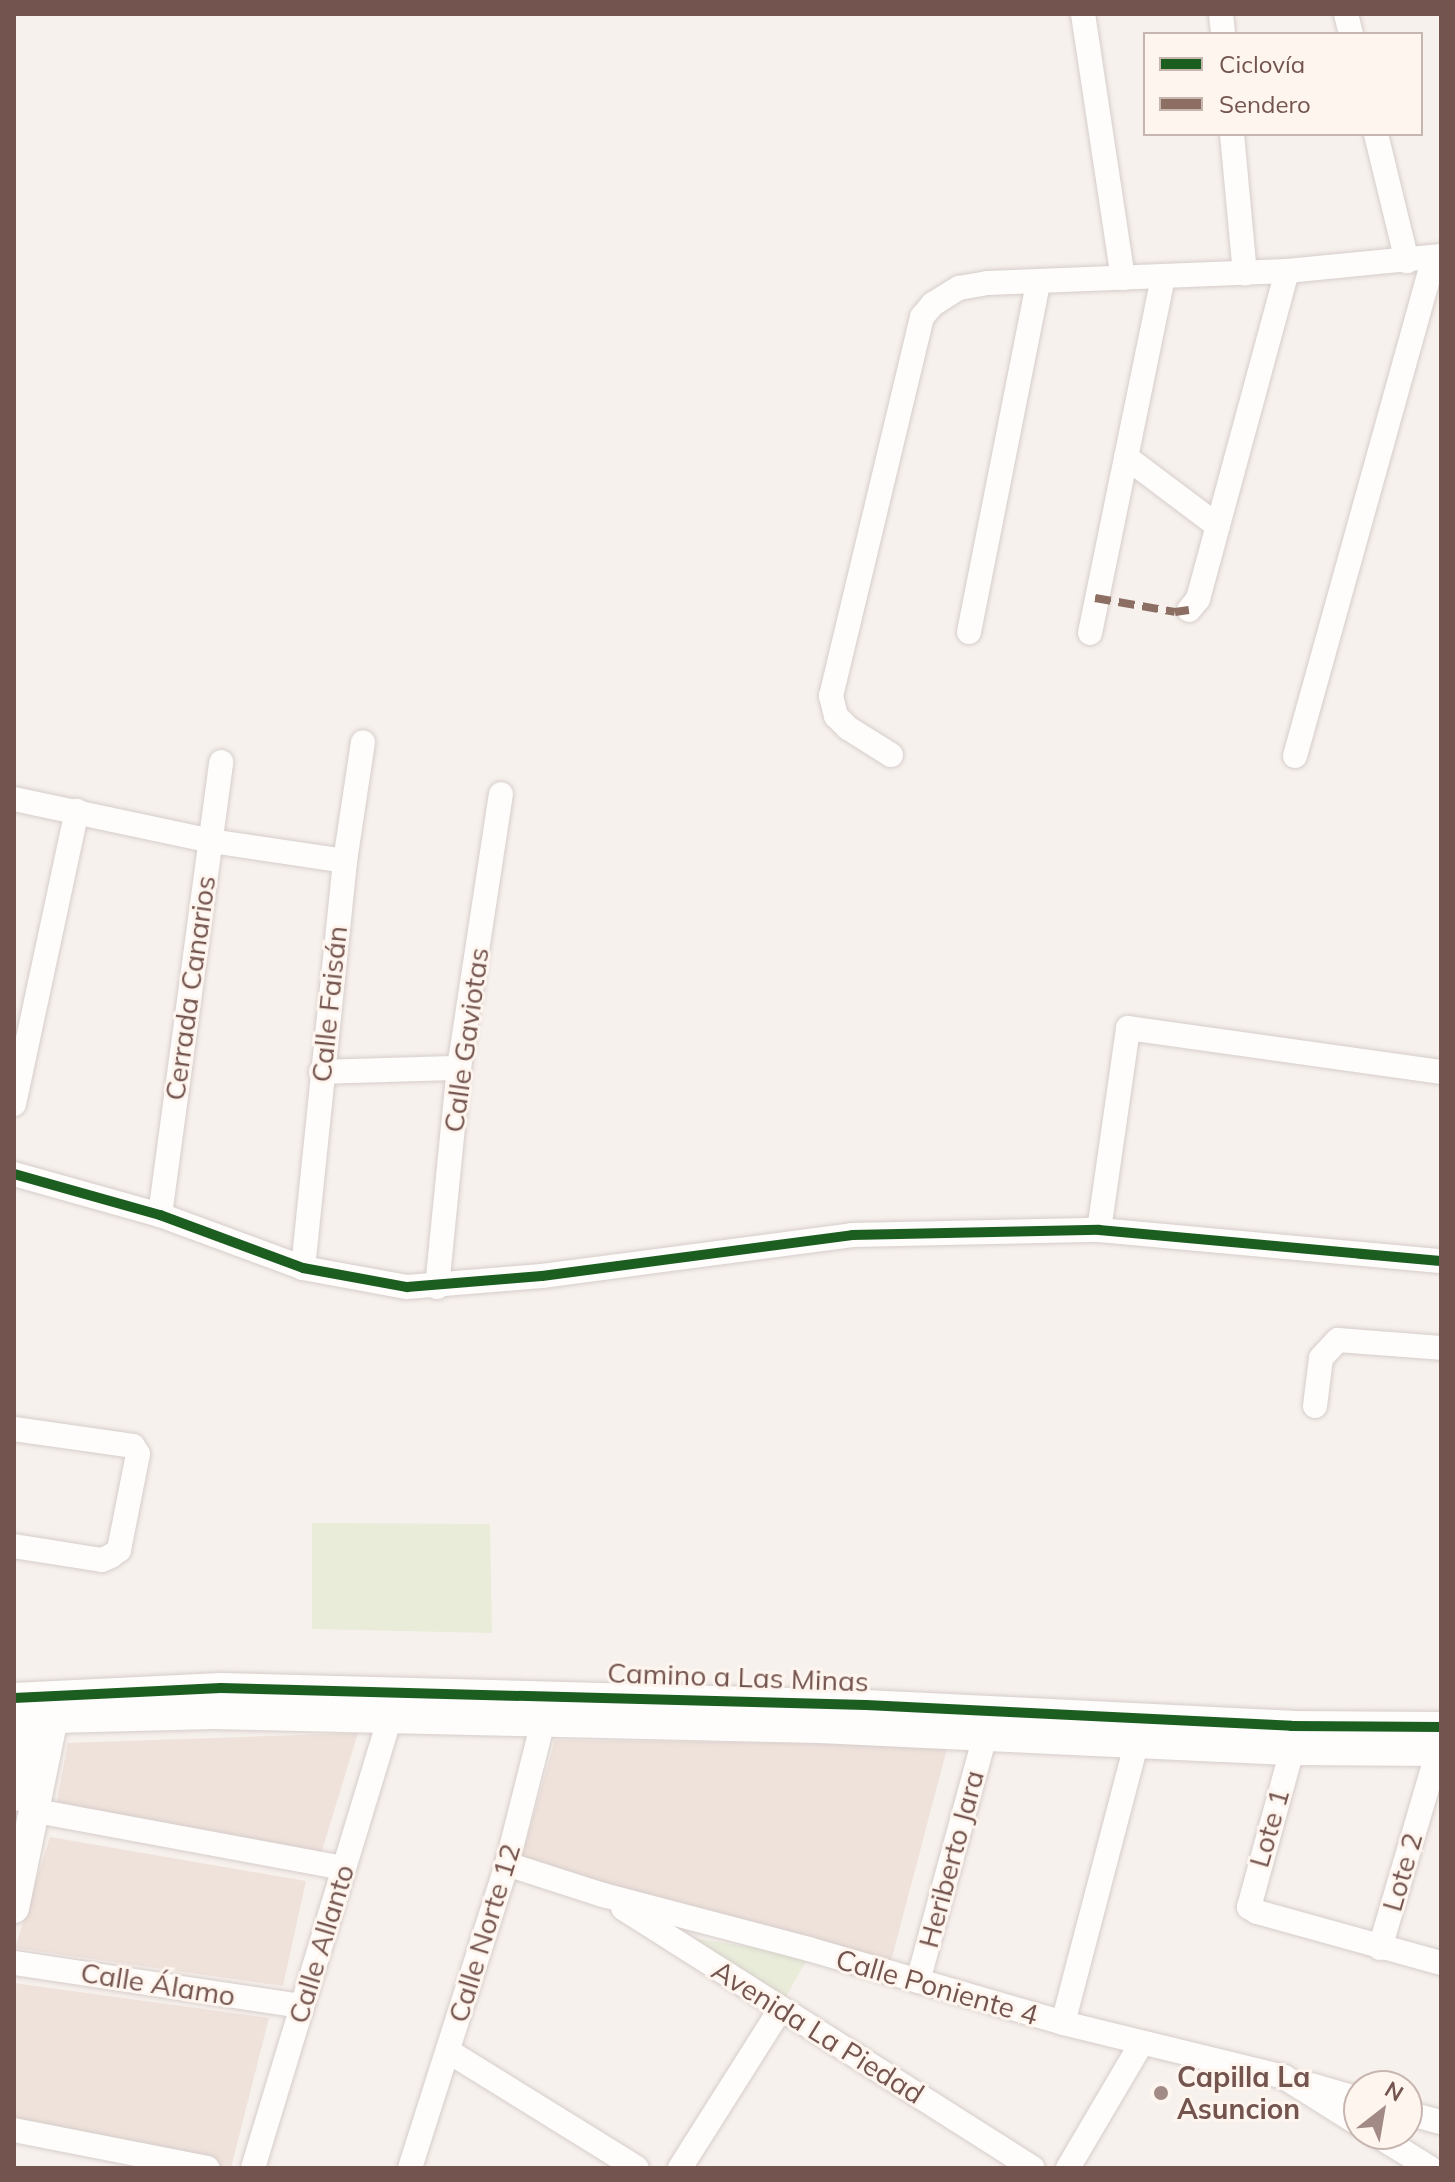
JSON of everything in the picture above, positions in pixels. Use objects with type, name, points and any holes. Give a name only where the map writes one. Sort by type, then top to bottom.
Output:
[{"type":"street","points":[[1083,14],[1123,278]]},
{"type":"street","points":[[1232,136],[1245,273]]},
{"type":"street","points":[[1376,136],[1407,261]]},
{"type":"street","points":[[891,755],[848,728],[836,716],[831,696],[922,317],[933,304],[959,288],[988,283],[1287,271],[1438,257],[1295,756]]},
{"type":"street","points":[[1189,610],[1198,599],[1287,271]]},
{"type":"street","points":[[1090,633],[1163,276]]},
{"type":"street","points":[[969,632],[1038,283]]},
{"type":"street","points":[[1126,457],[1218,526]]},
{"type":"street","name":"Calle Faisán","points":[[303,1268],[345,861],[363,742]]},
{"type":"street","name":"Cerrada Canarios","points":[[160,1215],[221,762]]},
{"type":"street","name":"Calle Gaviotas","points":[[437,1287],[459,1068],[501,794]]},
{"type":"street","points":[[14,799],[211,841],[345,861]]},
{"type":"street","points":[[14,1104],[77,811]]},
{"type":"street","points":[[1099,1230],[1128,1028],[1441,1072]]},
{"type":"street","points":[[321,1072],[459,1068]]},
{"type":"street","points":[[14,1174],[160,1215],[303,1268],[376,1284],[437,1287],[852,1235],[1099,1230],[1441,1261]]},
{"type":"street","points":[[1315,1406],[1321,1358],[1338,1340],[1441,1348]]},
{"type":"street","points":[[14,1429],[133,1446],[138,1454],[119,1550],[111,1556],[102,1560],[14,1546]]},
{"type":"street","name":"Camino a Las Minas","points":[[34,1708],[221,1688],[985,1736],[1140,1730],[1440,1743]]},
{"type":"street","name":"Camino a Las Minas","points":[[34,1708],[389,1719],[547,1710],[866,1705],[1140,1730],[1292,1750],[1440,1743]]},
{"type":"street","points":[[14,1908],[34,1708]]},
{"type":"street","name":"Calle Norte 12","points":[[410,2168],[507,1864],[547,1710]]},
{"type":"street","name":"Calle Allanto","points":[[253,2168],[389,1719]]},
{"type":"street","points":[[1063,2023],[1140,1730]]},
{"type":"street","name":"Heriberto Jara","points":[[918,1981],[985,1736]]},
{"type":"street","name":"Lote 2","points":[[1380,1948],[1440,1743]]},
{"type":"street","name":"Lote 1","points":[[1292,1750],[1250,1894],[1249,1907],[1380,1948]]},
{"type":"street","points":[[25,1803],[344,1868]]},
{"type":"street","name":"Calle Poniente 4","points":[[507,1864],[603,1895],[1063,2023],[1284,2077],[1343,2114]]},
{"type":"street","name":"Avenida La Piedad","points":[[603,1895],[1033,2168]]},
{"type":"street","points":[[1380,1948],[1441,1963]]},
{"type":"street","name":"Calle Álamo","points":[[14,1963],[302,2006]]},
{"type":"street","points":[[680,2168],[780,2010]]},
{"type":"street","points":[[1068,2168],[1141,2044]]},
{"type":"street","points":[[448,2051],[637,2168]]},
{"type":"street","points":[[1284,2077],[1343,2094]]},
{"type":"street","points":[[14,2130],[207,2168]]},
{"type":"street","points":[[1401,2150],[1430,2168]]},
{"type":"shaded area","points":[[358,1733],[320,1857],[56,1806],[68,1743]]},
{"type":"shaded area","points":[[555,1740],[948,1745],[890,1965],[521,1859]]},
{"type":"shaded area","points":[[50,1837],[306,1881],[283,1986],[15,1948]]},
{"type":"shaded area","points":[[14,1983],[269,2018],[231,2168],[14,2122]]},
{"type":"green space","points":[[312,1523],[490,1524],[492,1633],[312,1629]]},
{"type":"green space","points":[[672,1935],[809,1956],[784,2000]]},
{"type":"marked path","points":[[1095,598],[1175,612],[1189,610]]},
{"type":"cycle path","points":[[14,1174],[160,1215],[303,1268],[407,1287],[542,1276],[852,1235],[1099,1230],[1441,1261]]},
{"type":"cycle path","points":[[14,1698],[221,1688],[866,1705],[1291,1726],[1441,1727]]},
{"type":"place","name":"Capilla La Asuncion","points":[[1161,2093]]}]
